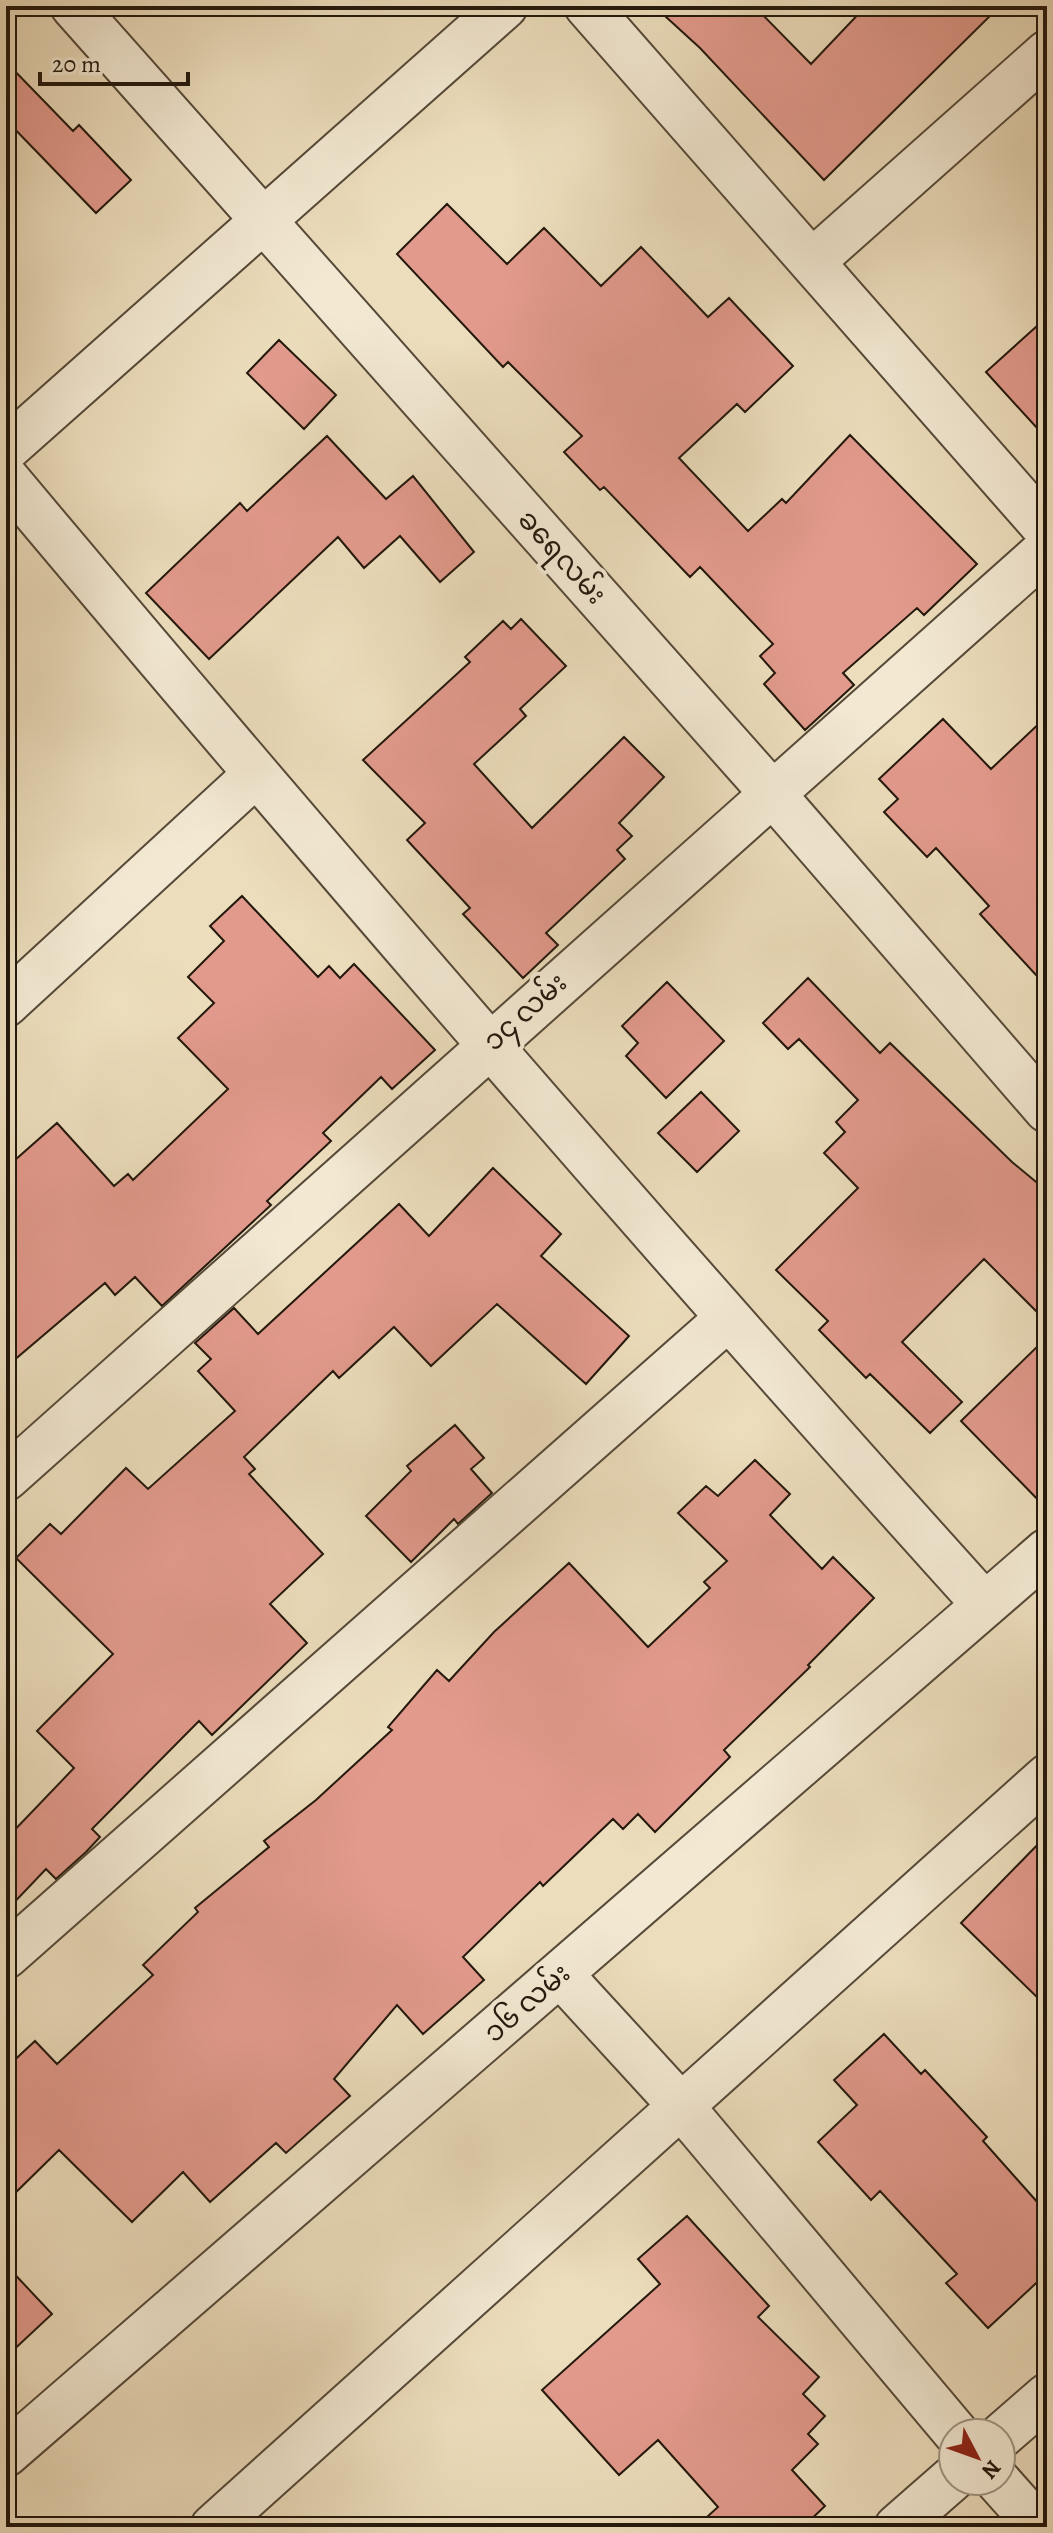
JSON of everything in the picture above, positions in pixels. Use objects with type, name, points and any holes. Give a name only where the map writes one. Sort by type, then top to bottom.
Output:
[{"type":"street","name":"ခရေလမ်း","points":[[73,6],[771,792],[1047,1110]]},
{"type":"street","points":[[6,449],[505,6]]},
{"type":"street","points":[[587,6],[814,260],[1047,530]]},
{"type":"street","points":[[814,260],[1047,53]]},
{"type":"street","points":[[6,478],[255,775],[491,1043],[727,1319],[985,1605]]},
{"type":"street","name":"၁၄ လမ်း","points":[[6,1478],[771,792],[1047,549]]},
{"type":"street","points":[[6,1004],[255,775]]},
{"type":"street","points":[[6,1956],[727,1319]]},
{"type":"street","name":"၁၆ လမ်း","points":[[6,2454],[1047,1551]]},
{"type":"street","points":[[213,2527],[1047,1777]]},
{"type":"street","points":[[560,1974],[681,2106],[943,2417]]},
{"type":"street","points":[[1017,2422],[1047,2396]]},
{"type":"street","points":[[897,2527],[937,2492]]},
{"type":"street","points":[[1012,2497],[1039,2527]]},
{"type":"building","points":[[654,6],[754,6],[811,64],[866,6],[1000,6],[824,180],[700,48]]},
{"type":"building","points":[[6,62],[73,131],[79,125],[131,180],[96,213],[6,120]]},
{"type":"building","points":[[447,204],[507,264],[544,228],[601,286],[641,247],[708,317],[729,298],[793,366],[745,412],[737,404],[679,458],[748,531],[782,499],[786,503],[850,435],[977,564],[924,615],[917,608],[843,673],[854,685],[805,730],[764,684],[775,673],[760,656],[773,644],[700,567],[690,577],[604,487],[600,490],[564,452],[582,436],[508,362],[503,367],[397,254]]},
{"type":"building","points":[[1047,317],[1047,439],[986,372]]},
{"type":"building","points":[[279,340],[336,395],[304,429],[247,373]]},
{"type":"building","points":[[327,436],[386,499],[413,476],[474,552],[440,582],[400,536],[364,568],[338,537],[209,659],[146,593],[240,503],[247,511]]},
{"type":"building","points":[[521,619],[566,666],[520,709],[526,716],[474,764],[532,828],[624,737],[664,777],[619,823],[632,836],[617,850],[625,859],[546,933],[558,945],[523,978],[463,914],[470,908],[407,840],[425,823],[363,760],[470,662],[465,657],[503,621],[511,629]]},
{"type":"building","points":[[1047,716],[1047,987],[980,914],[989,906],[936,848],[927,857],[884,812],[898,799],[879,779],[943,719],[991,769]]},
{"type":"building","points":[[242,896],[318,977],[329,966],[340,978],[354,964],[435,1050],[392,1089],[381,1077],[323,1133],[331,1141],[267,1201],[271,1205],[162,1306],[135,1277],[115,1295],[105,1283],[6,1367],[6,1168],[57,1123],[114,1186],[128,1174],[133,1180],[228,1089],[178,1038],[214,1003],[188,977],[224,941],[210,926]]},
{"type":"building","points":[[808,978],[880,1053],[890,1043],[1012,1162],[1047,1191],[1047,1322],[984,1259],[902,1342],[962,1402],[930,1433],[870,1374],[866,1378],[819,1330],[828,1321],[776,1270],[858,1188],[824,1153],[845,1132],[836,1122],[858,1100],[799,1039],[788,1049],[763,1023]]},
{"type":"building","points":[[667,982],[724,1041],[666,1098],[626,1056],[638,1043],[622,1026]]},
{"type":"building","points":[[701,1092],[739,1131],[697,1172],[658,1133]]},
{"type":"building","points":[[493,1168],[561,1234],[541,1256],[629,1336],[586,1384],[497,1304],[431,1366],[394,1327],[339,1378],[333,1371],[244,1457],[255,1469],[249,1474],[323,1554],[270,1604],[307,1643],[212,1735],[199,1721],[92,1829],[100,1837],[86,1852],[56,1879],[46,1869],[6,1911],[6,1839],[74,1768],[37,1731],[113,1654],[16,1558],[50,1524],[61,1534],[126,1468],[148,1489],[235,1411],[198,1371],[211,1359],[195,1343],[234,1308],[258,1334],[399,1204],[429,1236]]},
{"type":"building","points":[[1047,1337],[1047,1509],[961,1421]]},
{"type":"building","points":[[455,1425],[484,1458],[471,1469],[492,1493],[458,1524],[454,1519],[411,1562],[366,1516],[411,1471],[407,1466]]},
{"type":"building","points":[[755,1460],[790,1494],[770,1515],[822,1569],[833,1557],[874,1598],[808,1665],[810,1667],[724,1750],[730,1757],[655,1832],[638,1814],[623,1829],[613,1819],[543,1886],[540,1882],[463,1957],[484,1980],[423,2034],[397,2005],[334,2079],[350,2096],[286,2153],[276,2143],[210,2202],[183,2172],[132,2222],[59,2150],[6,2202],[6,2068],[35,2041],[57,2064],[153,1975],[143,1965],[198,1912],[195,1908],[269,1847],[264,1841],[316,1800],[392,1730],[388,1727],[437,1670],[449,1681],[494,1632],[569,1563],[648,1647],[710,1588],[704,1582],[727,1561],[678,1513],[706,1486],[718,1496]]},
{"type":"building","points":[[1047,1835],[1047,2007],[961,1923]]},
{"type":"building","points":[[884,2034],[921,2074],[925,2070],[987,2137],[983,2141],[1047,2213],[1047,2273],[988,2328],[946,2283],[957,2274],[880,2191],[871,2200],[818,2142],[857,2105],[834,2080]]},
{"type":"building","points":[[687,2216],[769,2306],[758,2317],[819,2377],[803,2394],[825,2416],[808,2434],[818,2444],[792,2470],[825,2506],[803,2527],[696,2527],[718,2507],[658,2440],[619,2475],[542,2390],[660,2284],[638,2259]]},
{"type":"building","points":[[6,2265],[52,2314],[6,2357]]}]
